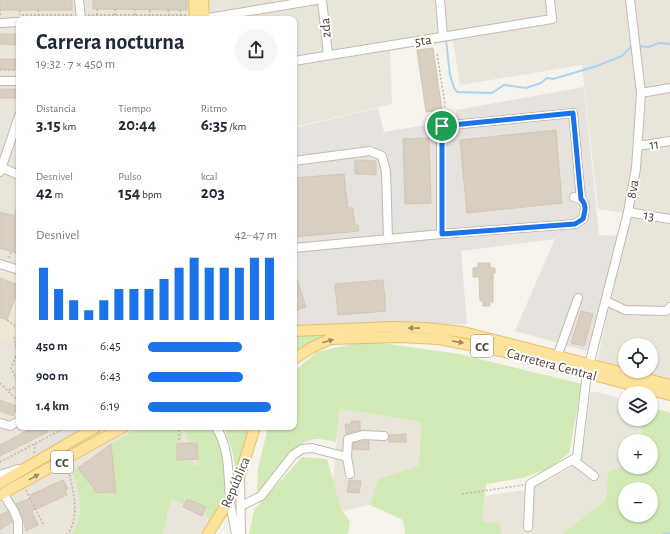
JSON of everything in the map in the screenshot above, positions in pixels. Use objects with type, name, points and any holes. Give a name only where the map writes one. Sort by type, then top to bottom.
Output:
[{"type":"main road","points":[[194,0],[199,16]]},
{"type":"main road","points":[[200,16],[203,0]]},
{"type":"main road","name":"Carretera Central","points":[[297,331],[426,328],[463,332],[556,360],[670,384]]},
{"type":"main road","name":"Carretera Central","points":[[297,357],[311,348],[330,339],[400,337],[439,339],[556,360]]},
{"type":"main road","name":"Carretera Central","points":[[589,368],[670,395]]},
{"type":"main road","name":"CC","points":[[1,491],[29,466],[91,430]]},
{"type":"main road","name":"CC","points":[[1,491],[24,482],[118,430]]},
{"type":"main road","name":"República","points":[[208,534],[230,499],[240,475],[254,430]]},
{"type":"street","points":[[79,0],[81,16]]},
{"type":"street","points":[[213,16],[316,0]]},
{"type":"street","name":"2da","points":[[322,0],[328,55]]},
{"type":"street","points":[[440,0],[443,36]]},
{"type":"street","name":"5ta","points":[[297,60],[552,19],[550,0]]},
{"type":"street","name":"8va","points":[[573,460],[577,457],[589,368],[628,212],[636,168],[641,93],[630,0]]},
{"type":"street","points":[[0,23],[16,20]]},
{"type":"street","points":[[0,81],[16,81]]},
{"type":"street","points":[[641,93],[670,88]]},
{"type":"street","points":[[297,248],[442,234],[575,224],[583,219],[586,210],[584,202],[577,198],[573,113],[442,126]]},
{"type":"street","points":[[441,116],[442,234]]},
{"type":"street","points":[[16,125],[1,169],[16,173]]},
{"type":"street","name":"11","points":[[638,146],[670,141]]},
{"type":"street","points":[[297,161],[370,151],[382,156],[386,170],[388,239]]},
{"type":"street","name":"13","points":[[628,212],[670,219]]},
{"type":"street","points":[[0,264],[16,269]]},
{"type":"street","points":[[556,360],[578,298]]},
{"type":"street","points":[[606,302],[625,310],[668,312]]},
{"type":"street","points":[[0,423],[10,426],[16,423]]},
{"type":"street","points":[[218,430],[221,435],[228,458],[230,499],[236,534]]},
{"type":"street","points":[[350,474],[347,457],[348,440],[364,435],[384,436]]},
{"type":"street","points":[[241,506],[261,496],[293,455],[302,449],[312,448],[347,457]]},
{"type":"street","points":[[528,527],[530,484],[573,460],[594,476]]},
{"type":"street","points":[[0,475],[29,466]]},
{"type":"street","points":[[240,475],[241,534]]},
{"type":"street","points":[[1,491],[14,511],[18,521],[18,534]]},
{"type":"path","points":[[98,9],[98,15]]},
{"type":"path","points":[[115,9],[115,15]]},
{"type":"path","points":[[0,10],[0,15],[7,15]]},
{"type":"path","points":[[20,10],[20,16]]},
{"type":"path","points":[[38,10],[38,15]]},
{"type":"path","points":[[61,10],[61,15]]},
{"type":"path","points":[[135,15],[136,10]]},
{"type":"path","points":[[150,10],[150,15]]},
{"type":"path","points":[[168,10],[169,15]]},
{"type":"path","points":[[180,10],[181,15]]},
{"type":"path","points":[[34,16],[71,16]]},
{"type":"path","points":[[90,16],[187,16]]},
{"type":"path","points":[[437,54],[445,104],[441,116]]},
{"type":"path","points":[[0,70],[16,70]]},
{"type":"path","points":[[7,320],[16,328]]},
{"type":"path","points":[[14,338],[16,346]]},
{"type":"path","points":[[16,357],[11,368],[16,379]]},
{"type":"path","points":[[0,383],[9,390],[16,399]]},
{"type":"path","points":[[9,390],[16,386]]},
{"type":"path","points":[[179,430],[179,440]]},
{"type":"path","points":[[0,462],[60,431]]},
{"type":"path","points":[[66,459],[75,503],[73,527],[68,534]]},
{"type":"path","points":[[24,482],[26,494],[44,526]]},
{"type":"path","points":[[462,494],[530,484]]},
{"type":"shaded area","points":[[0,0],[670,0],[670,379],[658,376],[658,338],[618,338],[618,366],[597,362],[630,214],[598,209],[582,65],[460,85],[453,41],[390,51],[392,104],[297,126],[297,16],[16,16],[16,430],[210,430],[222,501],[203,534],[0,534]]},
{"type":"shaded area","points":[[584,87],[599,235],[621,236],[590,352],[515,331],[555,239],[461,251],[467,324],[384,324],[297,328],[297,127],[378,108],[384,132],[456,120],[456,110]]},
{"type":"shaded area","points":[[0,269],[16,274],[16,338],[11,340],[0,337]]},
{"type":"shaded area","points":[[590,392],[597,392],[618,398],[618,426],[641,426],[641,434],[618,434],[618,468],[608,472],[606,500],[562,534],[501,534],[500,523],[482,522],[485,496],[524,490],[550,479],[573,466],[584,443]]},
{"type":"shaded area","points":[[340,409],[421,422],[419,466],[378,479],[370,505],[342,511],[333,480]]},
{"type":"shaded area","points":[[67,430],[91,430],[38,460],[40,445]]},
{"type":"green space","points":[[330,334],[318,338],[297,350],[297,336]]},
{"type":"green space","points":[[367,341],[459,354],[582,384],[569,453],[550,468],[523,478],[486,484],[482,522],[500,523],[501,534],[405,534],[403,520],[370,505],[378,479],[419,466],[421,422],[340,409],[336,442],[318,439],[310,440],[302,444],[287,458],[265,489],[257,491],[258,469],[267,430],[297,430],[297,369],[317,352]]},
{"type":"green space","points":[[658,409],[670,413],[670,534],[562,534],[606,500],[608,472],[618,468],[618,474],[658,474],[658,434],[641,434],[641,426],[658,426]]},
{"type":"green space","points":[[135,430],[183,430],[182,439],[180,443],[177,444],[177,459],[192,459],[193,465],[198,465],[197,443],[191,443],[186,436],[185,430],[212,430],[220,442],[223,451],[226,480],[223,499],[211,521],[204,511],[206,507],[187,499],[184,504],[171,500],[162,534],[72,534],[79,518],[80,503],[72,470],[78,468],[97,493],[115,492],[111,444]]},
{"type":"green space","points":[[225,430],[249,430],[237,476],[232,450]]},
{"type":"green space","points":[[302,457],[327,459],[342,511],[350,521],[348,534],[249,534],[254,510]]},
{"type":"building","points":[[0,0],[72,0],[72,10],[0,10]]},
{"type":"building","points":[[93,0],[187,0],[187,10],[93,9]]},
{"type":"building","points":[[0,34],[16,34],[16,45],[0,44]]},
{"type":"building","points":[[433,48],[442,110],[426,112],[417,50]]},
{"type":"building","points":[[0,59],[16,59],[16,70],[0,69]]},
{"type":"building","points":[[0,89],[16,89],[16,98],[0,98]]},
{"type":"building","points":[[556,130],[562,203],[467,213],[460,140]]},
{"type":"building","points":[[429,138],[431,203],[405,204],[403,139]]},
{"type":"building","points":[[355,160],[376,161],[376,175],[355,174]]},
{"type":"building","points":[[344,174],[348,208],[353,208],[355,225],[358,225],[359,231],[297,237],[297,178]]},
{"type":"building","points":[[16,209],[16,253],[0,248],[0,212],[14,216]]},
{"type":"building","points":[[478,263],[490,263],[490,268],[495,268],[495,273],[493,273],[493,302],[490,302],[490,306],[483,306],[483,301],[480,301],[479,277],[473,277],[473,268],[478,267]]},
{"type":"building","points":[[0,278],[16,284],[16,298],[7,320],[0,318]]},
{"type":"building","points":[[297,279],[306,307],[297,310]]},
{"type":"building","points":[[383,280],[386,311],[338,315],[335,284]]},
{"type":"building","points":[[581,311],[593,314],[584,346],[571,343]]},
{"type":"building","points":[[0,400],[16,406],[13,416],[0,411]]},
{"type":"building","points":[[351,421],[360,421],[360,430],[346,434],[345,424],[351,424]]},
{"type":"building","points":[[28,430],[47,430],[48,432],[0,456],[0,445]]},
{"type":"building","points":[[406,434],[406,442],[389,442],[389,435]]},
{"type":"building","points":[[369,441],[369,450],[353,449],[353,443]]},
{"type":"building","points":[[197,443],[198,459],[177,460],[177,444]]},
{"type":"building","points":[[111,444],[116,492],[97,493],[78,468]]},
{"type":"building","points":[[63,480],[68,489],[65,490],[67,495],[32,511],[38,525],[26,531],[23,519],[16,504],[31,498],[30,495]]},
{"type":"building","points":[[349,480],[361,481],[359,493],[347,492]]},
{"type":"building","points":[[187,499],[206,507],[202,516],[183,507]]},
{"type":"building","points":[[8,511],[12,522],[0,530],[0,515]]},
{"type":"waterway","points":[[446,40],[450,75],[454,88],[457,92],[492,93],[504,85],[526,88],[541,83],[547,78],[553,79],[597,66],[622,56],[632,46]]},
{"type":"waterway","points":[[637,46],[649,47],[659,43],[670,44]]},
{"type":"waterway","points":[[663,534],[670,533]]},
{"type":"route","points":[[573,113],[581,199],[584,202],[586,210],[583,219],[575,224],[442,234],[442,126],[573,113]]}]
